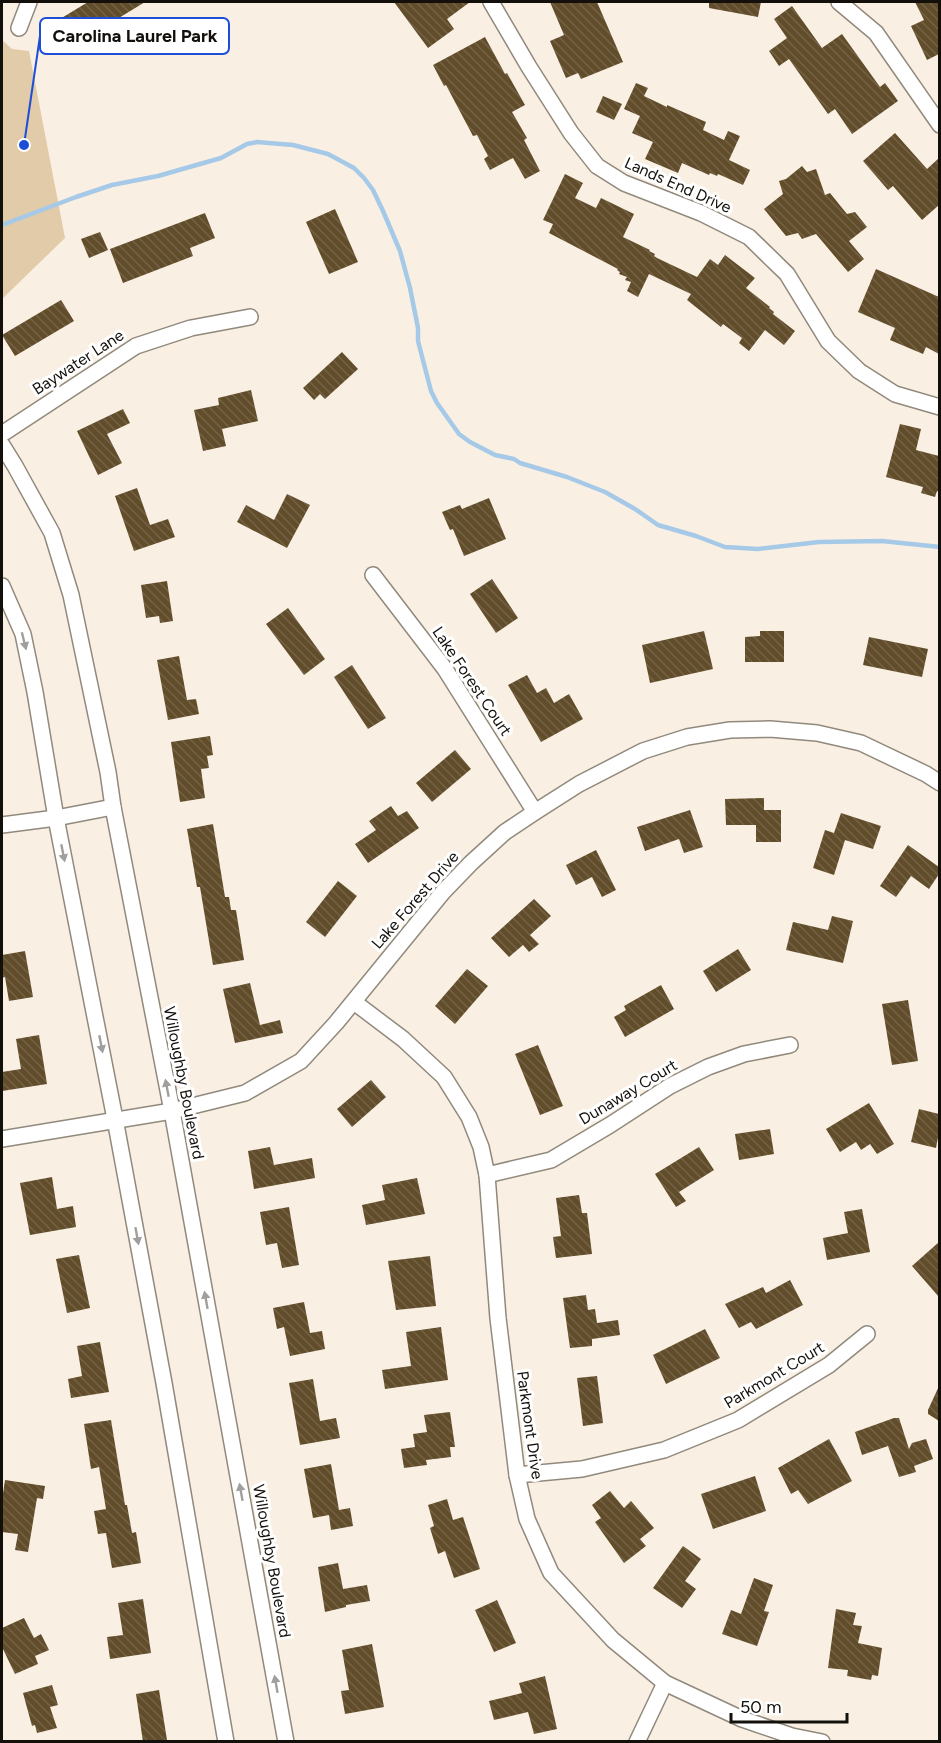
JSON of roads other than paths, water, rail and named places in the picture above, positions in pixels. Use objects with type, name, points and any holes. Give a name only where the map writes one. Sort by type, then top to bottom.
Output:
[{"type":"street","points":[[19,28],[29,2]]},
{"type":"street","name":"Lands End Drive","points":[[492,2],[528,68],[571,133],[597,166],[624,183],[701,213],[749,237],[787,274],[828,341],[859,371],[895,394],[939,407]]},
{"type":"street","points":[[839,2],[876,33],[939,125]]},
{"type":"street","name":"Baywater Lane","points":[[2,434],[136,346],[191,328],[250,317]]},
{"type":"street","name":"Willoughby Boulevard","points":[[2,445],[52,533],[71,595],[108,772],[172,1111],[286,1742]]},
{"type":"street","name":"Lake Forest Court","points":[[373,575],[445,669],[535,812]]},
{"type":"street","points":[[2,586],[22,634],[35,692],[56,818],[164,1383],[226,1742]]},
{"type":"street","name":"Lake Forest Drive","points":[[2,1139],[172,1111],[245,1094],[301,1061],[354,1002],[443,892],[471,862],[505,832],[535,812],[579,784],[643,751],[687,737],[730,729],[770,729],[817,733],[861,743],[926,774],[939,783]]},
{"type":"street","points":[[2,825],[113,807]]},
{"type":"street","name":"Parkmont Drive","points":[[354,1002],[403,1039],[444,1077],[468,1117],[481,1147],[487,1175],[498,1318],[517,1475],[527,1519],[551,1573],[613,1640],[666,1683],[742,1719],[792,1736],[822,1742]]},
{"type":"street","name":"Dunaway Court","points":[[487,1175],[551,1160],[670,1086],[708,1067],[744,1054],[790,1046]]},
{"type":"street","name":"Parkmont Court","points":[[517,1475],[582,1469],[674,1446],[738,1420],[829,1365],[867,1334]]},
{"type":"street","points":[[637,1742],[666,1683]]},
{"type":"waterway","points":[[2,225],[112,185],[158,176],[221,158],[247,144],[257,142],[293,145],[328,154],[354,168],[373,190],[400,251],[410,288],[418,328],[418,341],[431,391],[459,434],[470,442],[495,455],[514,459],[605,492],[658,525],[725,547],[758,549],[819,542],[882,541],[940,547]]},
{"type":"place","name":"Carolina Laurel Park","points":[[24,145]]}]
